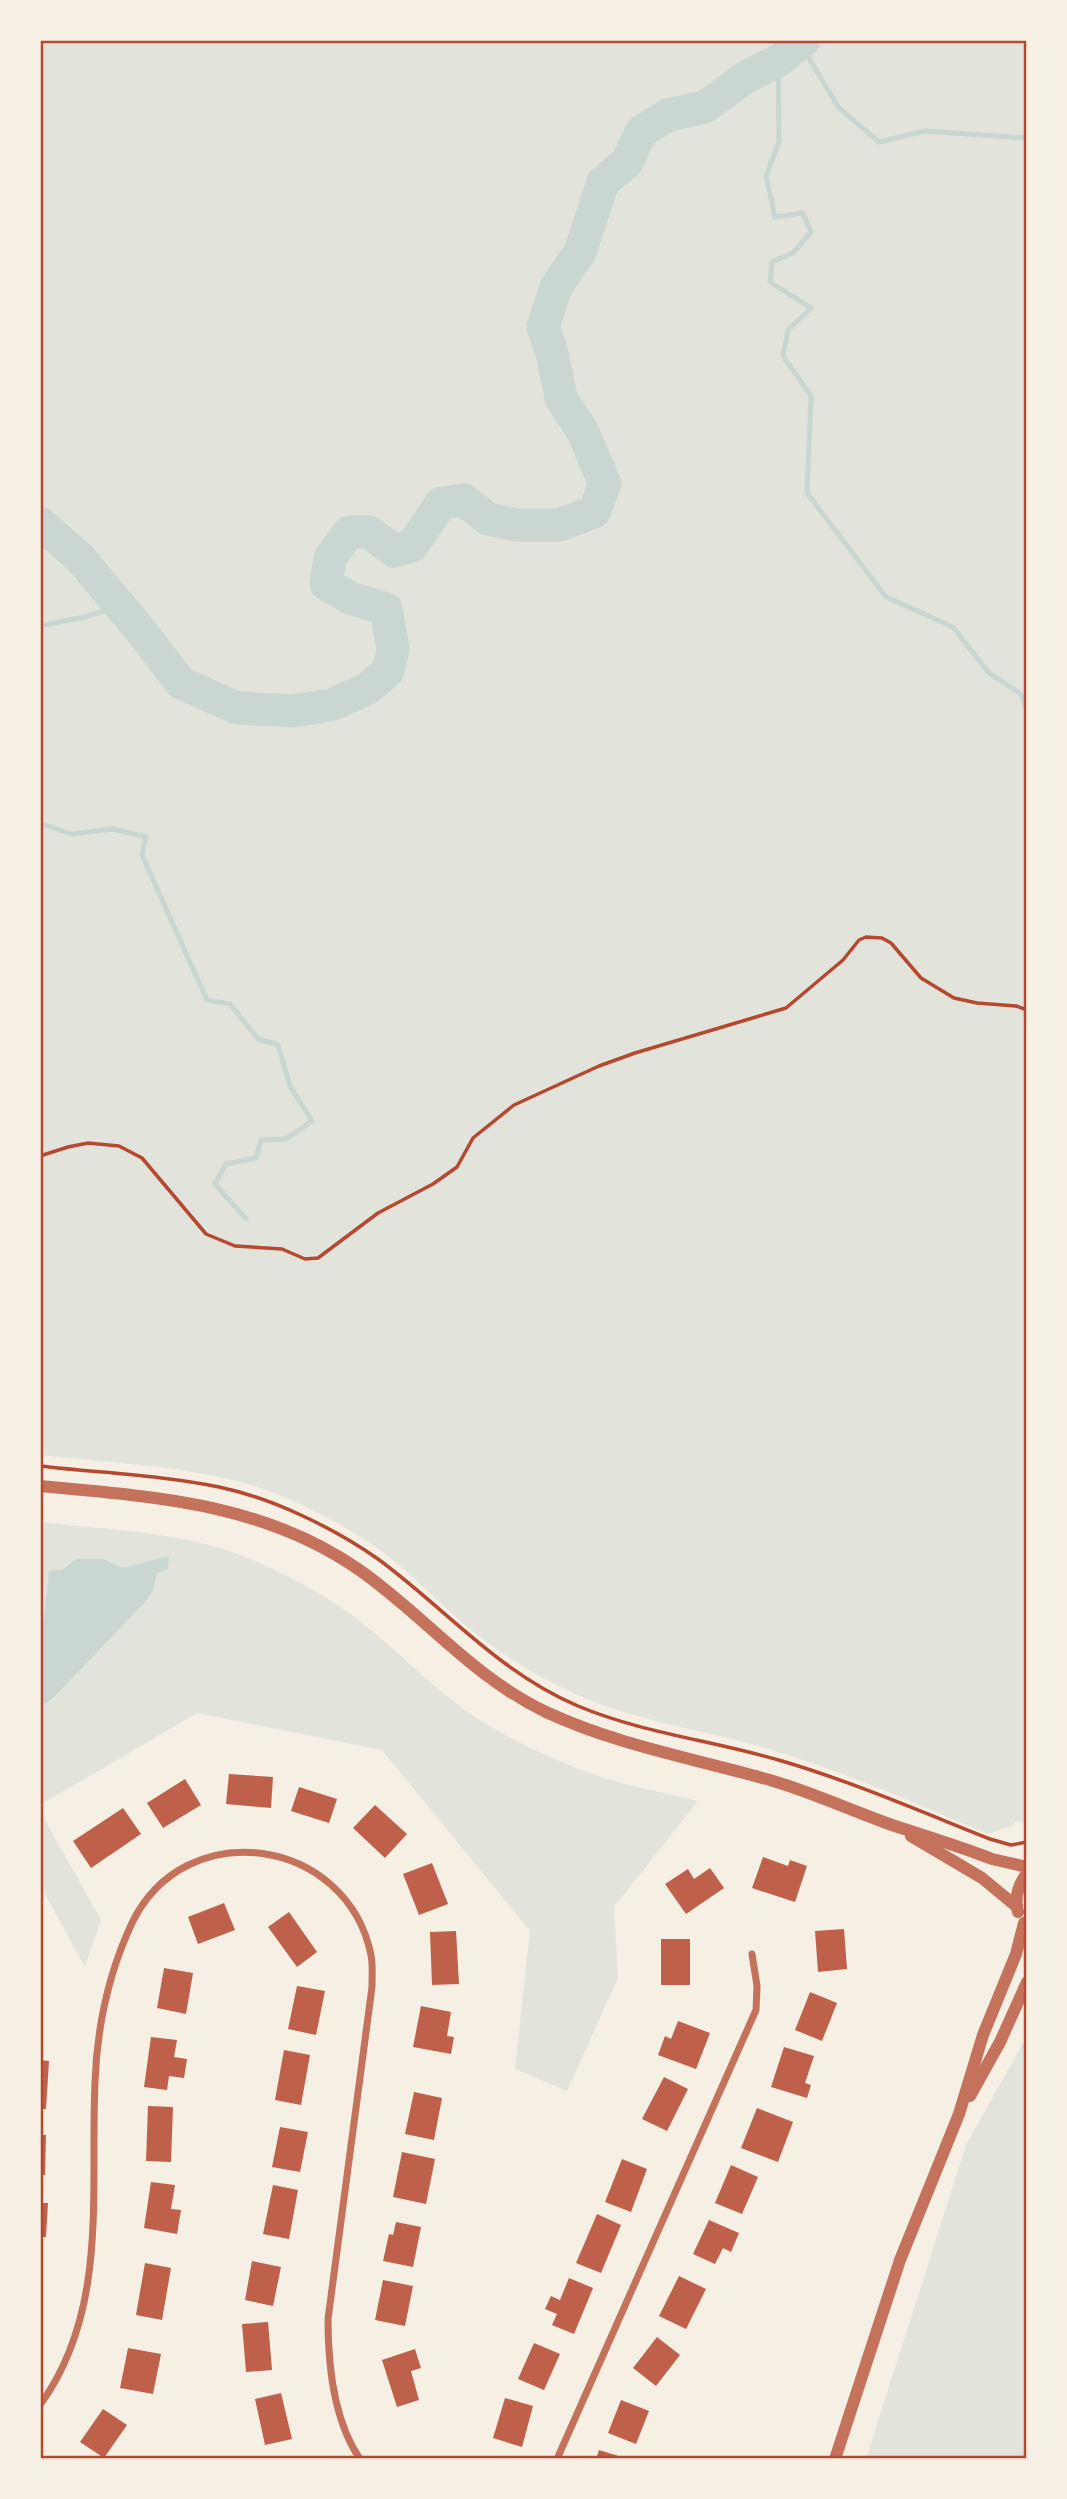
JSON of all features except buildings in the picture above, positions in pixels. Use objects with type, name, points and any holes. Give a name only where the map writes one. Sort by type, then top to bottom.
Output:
[{"type":"street","points":[[40,1486],[197,1504],[270,1523],[328,1550],[360,1570],[472,1665],[543,1710],[587,1730],[772,1781],[893,1825],[1027,1867]]},
{"type":"street","points":[[835,2459],[900,2260],[959,2114],[983,2035],[1016,1954],[1025,1924],[1017,1907],[982,1878],[893,1825]]},
{"type":"street","points":[[40,2405],[69,2356],[82,2318],[93,2252],[95,2080],[105,1997],[133,1922],[154,1892],[170,1876],[201,1859],[225,1853],[267,1853],[308,1867],[341,1895],[364,1931],[372,1957],[372,1987],[328,2319],[328,2356],[341,2421],[360,2459]]},
{"type":"street","points":[[1017,1907],[1019,1885],[1027,1873]]},
{"type":"street","points":[[557,2459],[756,2010],[757,1986],[752,1954]]},
{"type":"street","points":[[959,2114],[1025,1994],[1027,1982]]},
{"type":"path","points":[[40,1156],[88,1143],[119,1146],[142,1158],[206,1234],[235,1246],[282,1249],[305,1259],[318,1258],[378,1213],[433,1184],[457,1167],[473,1138],[514,1105],[599,1066],[635,1053],[786,1008],[843,960],[859,940],[866,937],[882,938],[891,943],[921,978],[954,998],[1016,1006],[1027,1010]]},
{"type":"path","points":[[40,1466],[163,1478],[221,1488],[284,1508],[335,1531],[377,1558],[420,1592],[485,1651],[532,1682],[576,1705],[621,1721],[782,1761],[1000,1842],[1011,1845],[1027,1842]]},
{"type":"shaded area","points":[[40,40],[1027,40],[1027,1824],[1016,1821],[1014,1825],[987,1834],[814,1764],[755,1745],[636,1716],[567,1690],[489,1644],[373,1545],[322,1515],[267,1490],[183,1470],[40,1455]]},
{"type":"shaded area","points":[[40,1522],[176,1538],[203,1543],[253,1560],[299,1582],[344,1609],[445,1695],[502,1734],[551,1758],[601,1777],[698,1801],[614,1907],[618,1978],[567,2091],[515,2069],[530,1931],[382,1750],[197,1713],[40,1805]]},
{"type":"shaded area","points":[[169,1556],[168,1569],[157,1573],[153,1590],[147,1600],[54,1697],[47,1703],[40,1704],[40,1625],[44,1619],[49,1571],[62,1570],[76,1559],[103,1559],[123,1568]]},
{"type":"shaded area","points":[[40,1811],[101,1920],[85,1967],[40,1885]]},
{"type":"shaded area","points":[[1027,2036],[1027,2459],[866,2459],[966,2145]]},
{"type":"waterway","points":[[40,523],[80,558],[181,683],[237,708],[292,711],[331,705],[367,689],[388,671],[393,649],[386,609],[350,598],[326,584],[330,558],[349,532],[369,532],[394,551],[412,546],[441,503],[464,500],[488,519],[516,525],[559,525],[594,512],[605,484],[582,430],[561,398],[553,357],[543,327],[556,287],[580,252],[603,182],[627,162],[641,132],[668,115],[705,107],[746,77],[778,61],[804,40]]},
{"type":"waterway","points":[[801,45],[839,108],[879,142],[925,131],[1027,138]]},
{"type":"waterway","points":[[778,61],[779,142],[766,176],[775,217],[803,213],[811,232],[793,253],[772,262],[770,282],[811,308],[788,330],[783,356],[811,396],[807,493],[886,597],[953,627],[989,673],[1021,694],[1027,711]]},
{"type":"waterway","points":[[40,628],[120,606]]},
{"type":"waterway","points":[[40,823],[71,834],[113,829],[146,837],[142,855],[207,1000],[230,1004],[258,1039],[278,1045],[290,1086],[312,1121],[286,1139],[261,1140],[256,1158],[226,1164],[215,1184],[246,1219]]}]
